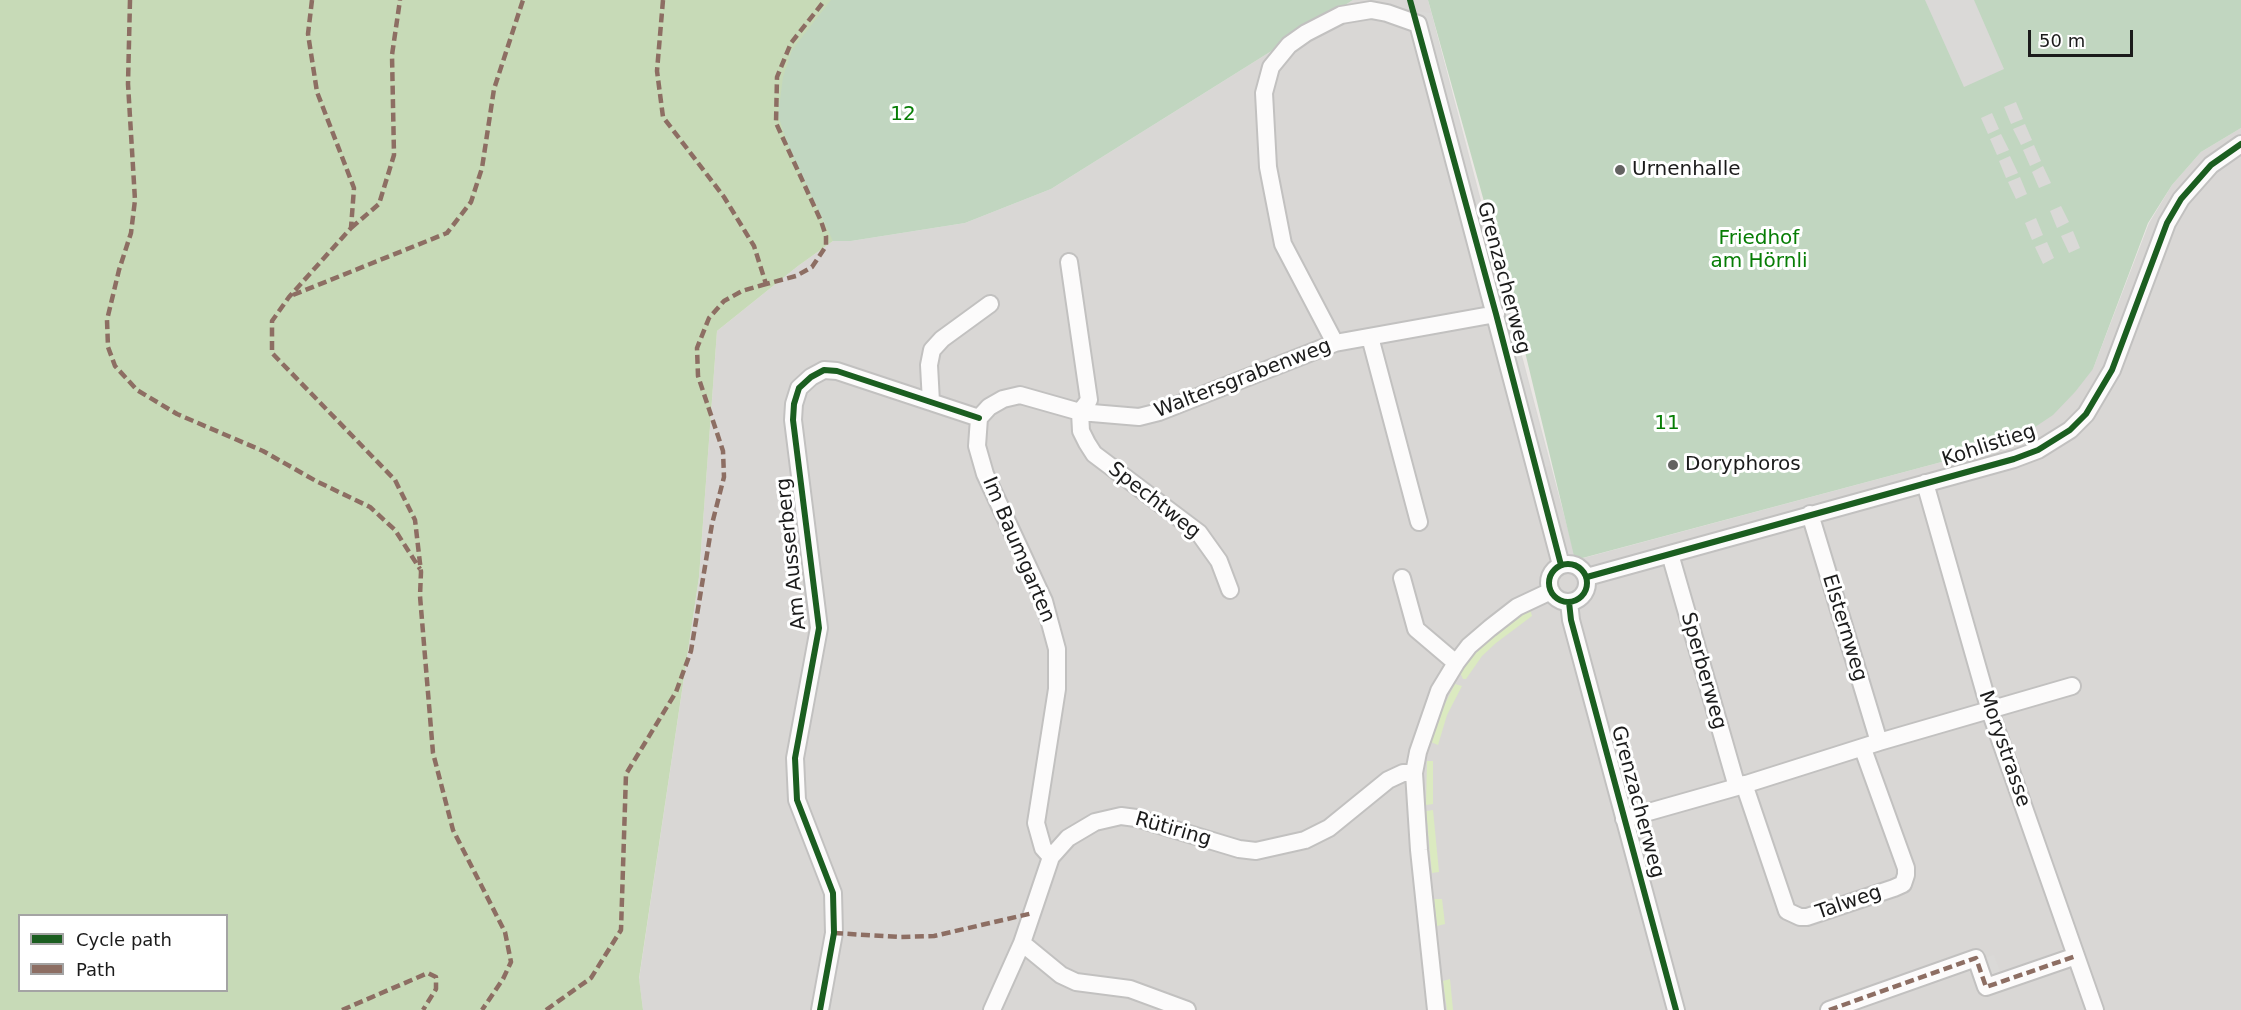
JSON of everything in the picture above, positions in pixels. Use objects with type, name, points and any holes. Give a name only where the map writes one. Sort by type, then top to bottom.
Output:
[{"type":"street","name":"Grenzacherweg","points":[[1335,343],[1284,244],[1268,167],[1264,93],[1271,68],[1288,45],[1341,15],[1371,10],[1418,24],[1561,565]]},
{"type":"street","name":"Kohlistieg","points":[[1587,577],[2014,459],[2038,450],[2070,430],[2086,414],[2112,370],[2167,223],[2181,199],[2198,177],[2226,153],[2241,144]]},
{"type":"street","points":[[1069,262],[1089,400],[1080,412]]},
{"type":"street","points":[[931,402],[928,365],[932,350],[942,339],[990,304]]},
{"type":"street","name":"Waltersgrabenweg","points":[[980,418],[988,407],[1003,399],[1020,395],[1080,412],[1139,417],[1159,412],[1335,343],[1496,314]]},
{"type":"street","points":[[1370,337],[1419,522]]},
{"type":"street","name":"Am Ausserberg","points":[[820,1010],[834,933],[833,892],[797,800],[795,758],[819,628],[793,420],[794,404],[800,388],[811,377],[824,370],[837,370],[980,418]]},
{"type":"street","name":"Spechtweg","points":[[1080,412],[1081,431],[1094,454],[1199,533],[1220,561],[1230,590]]},
{"type":"street","name":"Im Baumgarten","points":[[980,418],[977,446],[985,474],[1044,601],[1057,649],[1057,689],[1036,823],[1043,848],[1051,857]]},
{"type":"street","name":"Morystrasse","points":[[1925,483],[1989,711],[2095,1010]]},
{"type":"street","name":"Elsternweg","points":[[1810,514],[1879,742]]},
{"type":"street","name":"Sperberweg","points":[[1670,554],[1740,785]]},
{"type":"street","points":[[1567,563],[1579,567],[1587,577],[1587,588],[1584,594],[1575,601],[1558,599],[1549,585],[1552,573],[1567,563]]},
{"type":"street","points":[[1402,578],[1416,629],[1456,663]]},
{"type":"street","points":[[1436,1010],[1419,850],[1414,773],[1418,752],[1439,691],[1469,646],[1517,607],[1551,591]]},
{"type":"street","name":"Grenzacherweg","points":[[1569,602],[1571,620],[1676,1010]]},
{"type":"street","points":[[1624,819],[2072,686]]},
{"type":"street","name":"Talweg","points":[[1740,785],[1787,911],[1800,917],[1807,917],[1894,888],[1903,884],[1906,876],[1906,868],[1863,748]]},
{"type":"street","name":"Rütiring","points":[[992,1010],[1023,943],[1051,857],[1068,838],[1095,822],[1121,816],[1136,818],[1239,849],[1256,851],[1305,840],[1329,828],[1388,780],[1403,773],[1414,773]]},
{"type":"street","points":[[1023,943],[1061,975],[1076,982],[1130,989],[1187,1010]]},
{"type":"street","points":[[1829,1010],[1976,958],[1986,987],[2076,956]]},
{"type":"shaded area","points":[[1353,0],[1428,0],[1576,560],[1979,452],[2093,369],[2149,223],[2172,185],[2201,152],[2241,128],[2241,1010],[643,1010],[639,979],[699,577],[717,331],[833,241],[851,241],[965,223],[1051,189]]},
{"type":"shaded area","points":[[1925,0],[1974,0],[2004,69],[1964,87]]},
{"type":"shaded area","points":[[1418,11],[1431,13],[1550,466],[1540,468]]},
{"type":"shaded area","points":[[2016,102],[2023,119],[2011,124],[2004,107]]},
{"type":"shaded area","points":[[1992,113],[1999,129],[1988,134],[1981,118]]},
{"type":"shaded area","points":[[2025,124],[2032,140],[2021,145],[2013,129]]},
{"type":"shaded area","points":[[2001,134],[2009,150],[1997,155],[1990,139]]},
{"type":"shaded area","points":[[2034,145],[2041,161],[2030,166],[2023,150]]},
{"type":"shaded area","points":[[2010,156],[2018,173],[2006,178],[1999,161]]},
{"type":"shaded area","points":[[2043,166],[2051,183],[2039,188],[2032,172]]},
{"type":"shaded area","points":[[2020,177],[2027,194],[2016,199],[2008,182]]},
{"type":"shaded area","points":[[2061,206],[2069,222],[2057,228],[2050,211]]},
{"type":"shaded area","points":[[2036,218],[2043,235],[2032,240],[2025,223]]},
{"type":"shaded area","points":[[2073,231],[2080,248],[2069,253],[2061,236]]},
{"type":"shaded area","points":[[2047,242],[2054,258],[2043,264],[2035,247]]},
{"type":"shaded area","points":[[1994,955],[2002,977],[1992,981],[1984,958]]},
{"type":"green space","points":[[0,0],[882,0],[810,192],[825,224],[851,241],[833,241],[717,331],[699,577],[639,978],[643,1010],[0,1010]]},
{"type":"green space","name":"12","points":[[831,0],[1353,0],[1051,189],[965,223],[851,241],[833,241],[790,151],[778,115],[783,77],[792,50]]},
{"type":"green space","name":"Friedhof am Hörnli","points":[[1428,0],[2241,0],[2241,128],[2201,152],[2172,185],[2148,223],[2093,369],[2053,415],[2026,433],[1979,452],[1575,560],[1520,331]]},
{"type":"green space","points":[[1530,609],[1532,616],[1496,643],[1482,656],[1466,679],[1463,679],[1459,670],[1479,646],[1501,627]]},
{"type":"green space","points":[[1455,684],[1462,686],[1447,715],[1438,745],[1431,742],[1437,719]]},
{"type":"green space","points":[[1427,761],[1433,761],[1433,804],[1426,805]]},
{"type":"green space","points":[[1433,810],[1439,872],[1432,873],[1426,811]]},
{"type":"green space","points":[[1434,899],[1442,899],[1445,924],[1437,926]]},
{"type":"green space","points":[[1450,979],[1453,1010],[1447,1010],[1443,981]]},
{"type":"marked path","points":[[130,0],[128,84],[135,200],[131,233],[107,320],[108,347],[115,366],[137,390],[177,414],[263,451],[316,481],[370,507],[395,530],[420,569]]},
{"type":"marked path","points":[[312,0],[308,34],[317,92],[354,188],[351,228],[289,297],[272,321],[272,353],[395,480],[415,520],[421,572],[420,596],[433,753],[453,830],[505,932],[511,962],[503,979],[482,1010]]},
{"type":"marked path","points":[[351,228],[379,204],[394,155],[392,55],[400,0]]},
{"type":"marked path","points":[[293,295],[447,233],[471,202],[482,168],[494,89],[523,0]]},
{"type":"marked path","points":[[663,0],[657,71],[663,117],[724,197],[754,246],[766,284],[796,276],[812,267],[826,246],[826,236],[821,221],[776,123],[777,77],[791,43],[825,0]]},
{"type":"marked path","points":[[546,1010],[591,978],[621,930],[626,774],[676,692],[691,651],[712,524],[724,477],[723,451],[698,376],[697,348],[709,318],[724,301],[742,291],[766,284]]},
{"type":"marked path","points":[[834,933],[899,937],[934,936],[1033,913]]},
{"type":"marked path","points":[[1829,1010],[1976,958],[1986,987],[2076,956]]},
{"type":"marked path","points":[[342,1010],[428,973],[436,977],[436,989],[423,1010]]},
{"type":"cycle path","points":[[1410,0],[1496,314],[1561,565]]},
{"type":"cycle path","points":[[1587,577],[2014,459],[2038,450],[2070,430],[2086,414],[2112,370],[2167,223],[2181,199],[2211,165],[2241,144]]},
{"type":"cycle path","points":[[820,1010],[834,933],[833,893],[797,800],[795,758],[819,628],[793,420],[794,404],[799,388],[811,377],[824,370],[837,371],[979,418]]},
{"type":"cycle path","points":[[1568,564],[1582,569],[1587,583],[1582,597],[1568,602],[1554,597],[1549,583],[1554,569],[1568,564]]},
{"type":"cycle path","points":[[1569,602],[1571,620],[1676,1010]]},
{"type":"place","name":"Urnenhalle","points":[[1620,170]]},
{"type":"place","name":"Doryphoros","points":[[1673,465]]},
{"type":"park label","name":"11","points":[[1667,424]]}]
